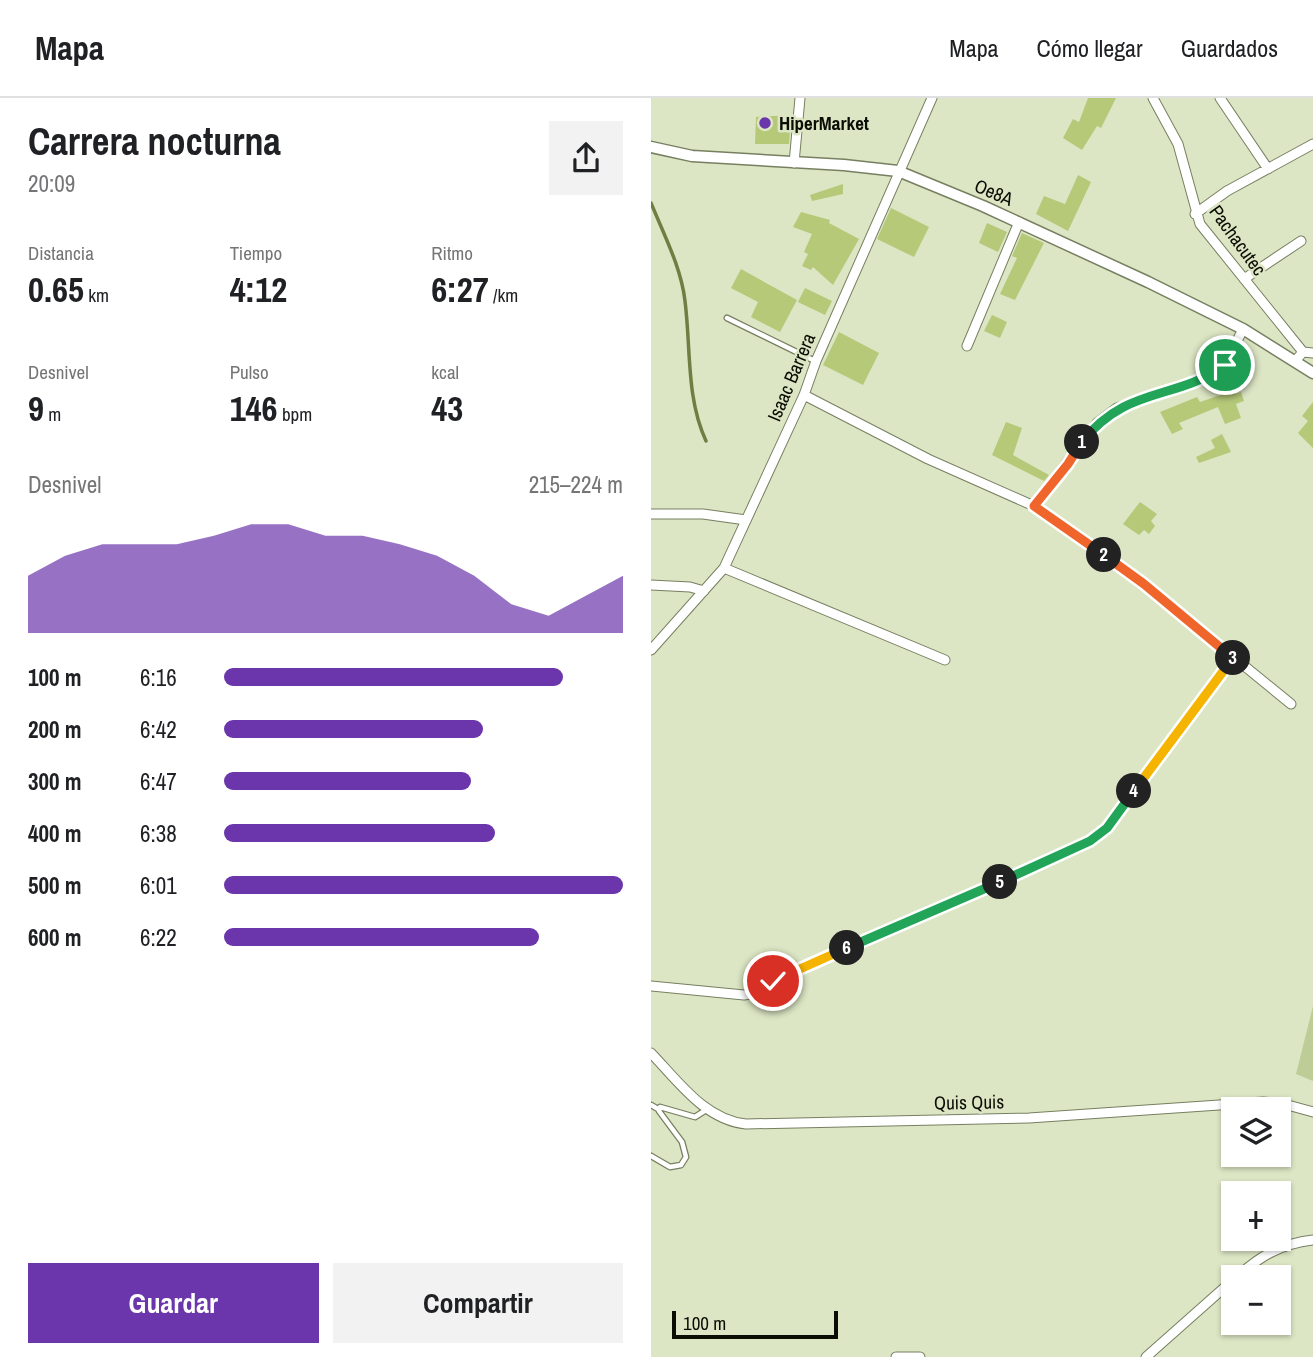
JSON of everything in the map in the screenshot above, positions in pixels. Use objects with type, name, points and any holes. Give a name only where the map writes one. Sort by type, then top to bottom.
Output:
[{"type":"street","points":[[794,163],[800,98]]},
{"type":"street","name":"Isaac Barrera","points":[[651,650],[724,568],[804,395],[816,361],[932,98]]},
{"type":"street","name":"Pachacutec","points":[[1153,98],[1178,144],[1195,214],[1206,232],[1304,355],[1313,373]]},
{"type":"street","points":[[1220,98],[1268,169]]},
{"type":"street","points":[[1195,214],[1227,191],[1313,144]]},
{"type":"street","name":"Oe8A","points":[[651,147],[692,156],[898,171],[1019,222],[1243,329],[1304,355]]},
{"type":"street","points":[[967,346],[1019,222]]},
{"type":"street","points":[[1244,279],[1301,241]]},
{"type":"street","points":[[1034,506],[1097,423],[1117,408],[1209,377],[1225,365],[1243,329]]},
{"type":"street","points":[[804,395],[928,459],[1034,506],[1144,584],[1291,704]]},
{"type":"street","points":[[651,514],[703,514],[746,520]]},
{"type":"street","points":[[724,568],[945,660]]},
{"type":"street","points":[[651,585],[690,587],[704,591]]},
{"type":"street","points":[[651,986],[731,995],[756,993],[773,981],[1090,841],[1107,828],[1234,657]]},
{"type":"street","name":"Quis Quis","points":[[651,1053],[707,1110],[719,1118],[746,1124],[1029,1118],[1263,1102],[1284,1104],[1313,1112]]},
{"type":"street","points":[[1250,1265],[1278,1247],[1313,1240]]},
{"type":"street","points":[[1146,1357],[1221,1290]]},
{"type":"street","points":[[896,1357],[920,1357]]},
{"type":"lane","points":[[727,318],[816,361]]},
{"type":"lane","points":[[651,1105],[658,1109],[681,1142],[685,1157],[681,1165],[670,1167],[651,1156]]},
{"type":"lane","points":[[658,1109],[664,1106],[695,1117],[707,1110]]},
{"type":"green space","points":[[1313,1006],[1313,1081],[1296,1074]]},
{"type":"building","points":[[1088,98],[1116,98],[1101,128],[1097,126],[1082,150],[1063,138],[1073,119],[1079,122]]},
{"type":"building","points":[[791,115],[789,144],[755,144],[756,117]]},
{"type":"building","points":[[1078,175],[1091,182],[1068,231],[1036,214],[1044,196],[1065,204]]},
{"type":"building","points":[[843,184],[843,194],[812,201],[810,195]]},
{"type":"building","points":[[891,208],[929,227],[914,257],[877,239]]},
{"type":"building","points":[[801,212],[830,220],[829,223],[859,239],[833,285],[813,267],[811,270],[802,266],[808,254],[804,252],[812,234],[793,227]]},
{"type":"building","points":[[987,223],[1007,232],[998,252],[979,243]]},
{"type":"building","points":[[1022,233],[1044,243],[1015,300],[1000,294],[1017,258],[1012,256]]},
{"type":"building","points":[[741,269],[797,300],[780,332],[751,317],[758,302],[731,288]]},
{"type":"building","points":[[805,288],[832,301],[825,315],[798,302]]},
{"type":"building","points":[[992,315],[1007,322],[1000,338],[984,331]]},
{"type":"building","points":[[839,332],[879,353],[863,385],[823,365]]},
{"type":"building","points":[[1235,390],[1236,394],[1241,392],[1244,401],[1236,404],[1241,418],[1225,424],[1218,407],[1179,423],[1183,429],[1172,434],[1160,412],[1197,397],[1200,402]]},
{"type":"building","points":[[1313,402],[1313,448],[1298,433],[1308,421],[1302,416]]},
{"type":"building","points":[[1006,422],[1022,428],[1013,455],[1049,475],[1044,481],[992,455]]},
{"type":"building","points":[[1222,434],[1231,452],[1199,463],[1196,457],[1215,448],[1211,440]]},
{"type":"building","points":[[1140,502],[1157,514],[1151,521],[1155,526],[1149,534],[1144,530],[1139,535],[1123,524]]},
{"type":"waterway","points":[[651,203],[683,288],[692,390],[706,441]]},
{"type":"place","name":"HiperMarket","points":[[765,123]]},
{"type":"route","points":[[773,981],[1090,841],[1107,828],[1234,657],[1144,584],[1034,506],[1097,423],[1117,408],[1209,377],[1225,365]]}]
